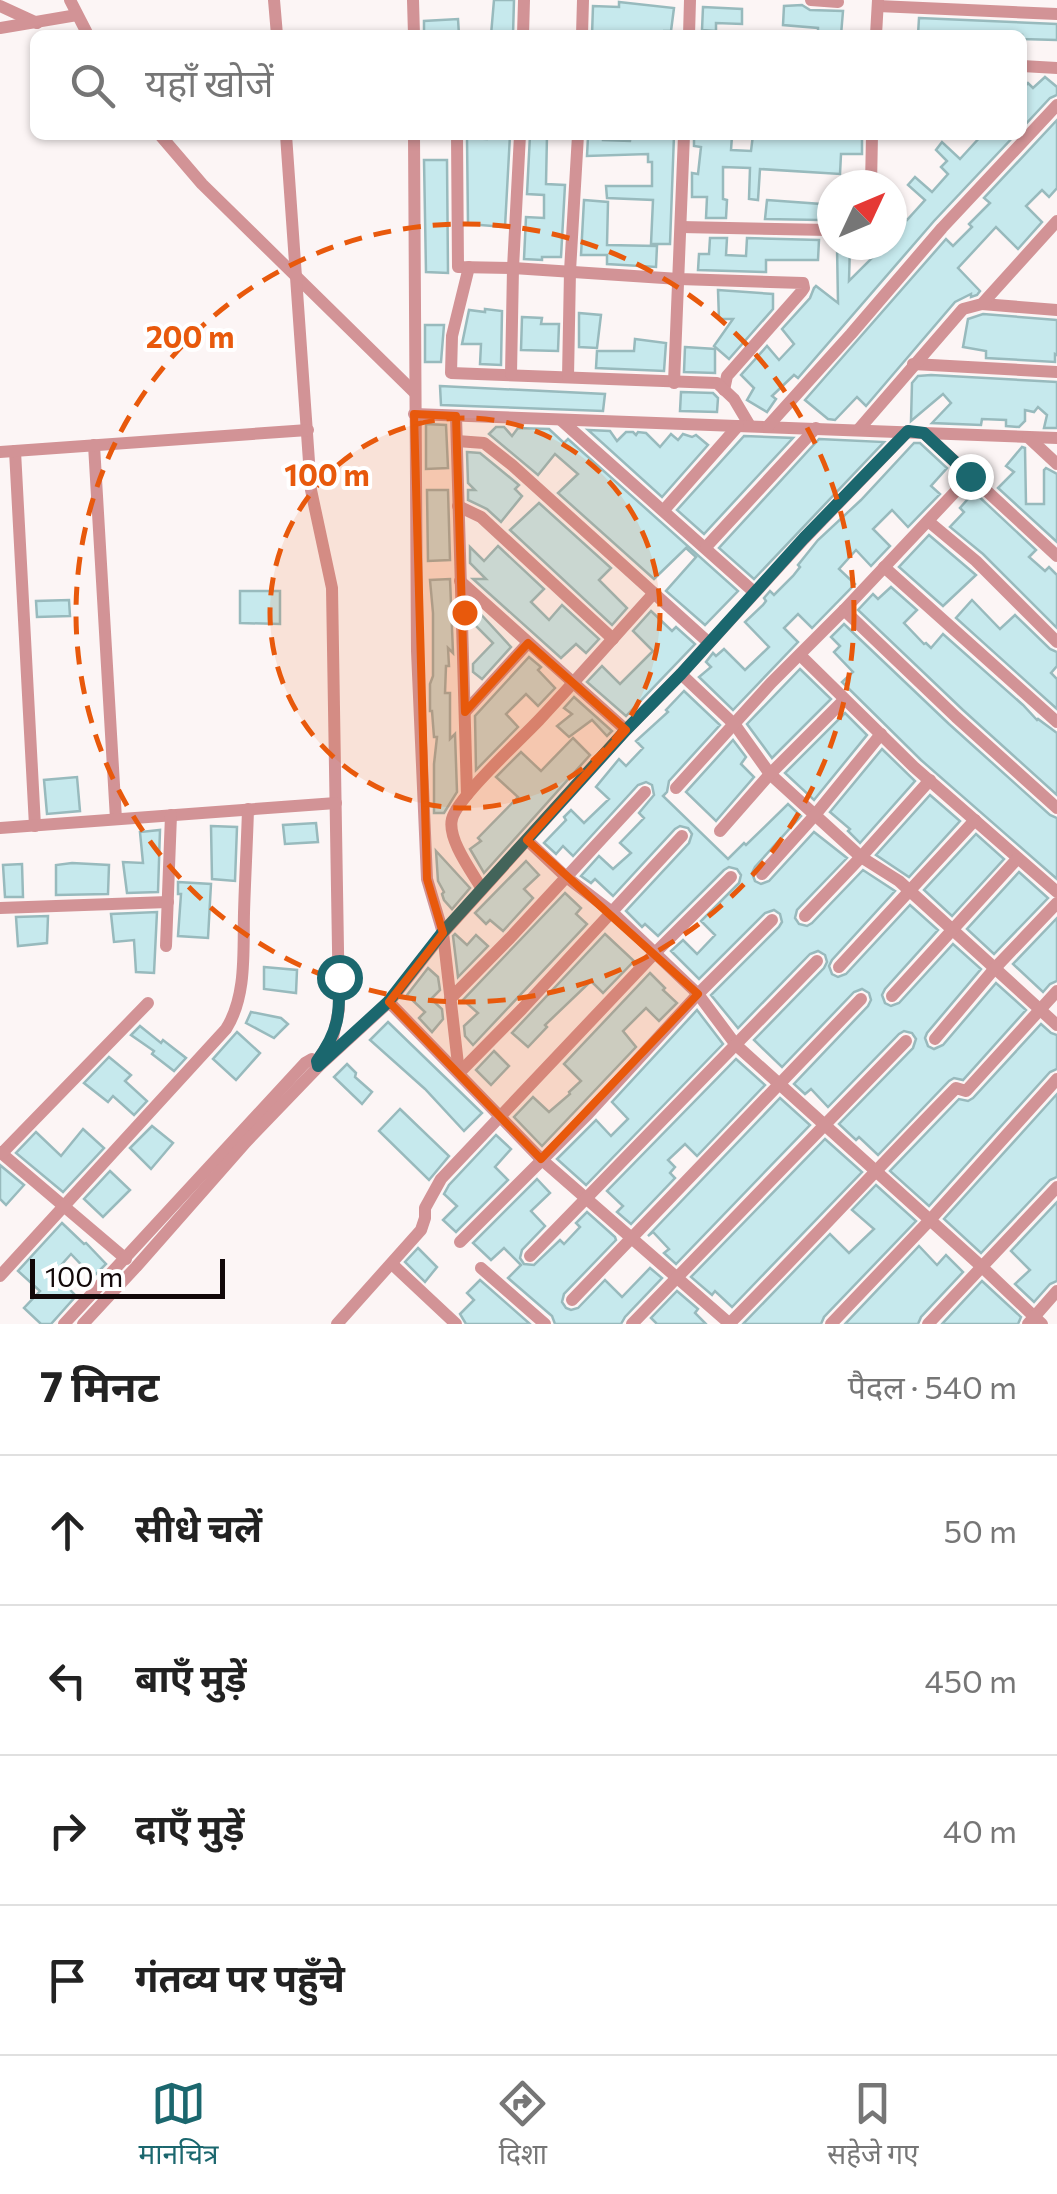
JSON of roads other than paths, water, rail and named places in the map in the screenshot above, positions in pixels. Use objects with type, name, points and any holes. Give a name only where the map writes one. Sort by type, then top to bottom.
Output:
[{"type":"street","points":[[70,0],[85,30]]},
{"type":"street","points":[[274,0],[277,30]]},
{"type":"street","points":[[404,0],[414,30]]},
{"type":"street","points":[[414,0],[414,30]]},
{"type":"street","points":[[523,30],[524,0]]},
{"type":"street","points":[[582,30],[583,0]]},
{"type":"street","points":[[689,30],[690,0]]},
{"type":"street","points":[[811,0],[838,2]]},
{"type":"street","points":[[876,30],[878,3],[1057,14]]},
{"type":"street","points":[[0,6],[37,23]]},
{"type":"street","points":[[0,28],[77,15]]},
{"type":"street","points":[[1027,66],[1057,68]]},
{"type":"street","points":[[1027,136],[1057,104]]},
{"type":"street","points":[[164,140],[202,184],[414,392]]},
{"type":"street","points":[[286,140],[311,490],[332,588],[340,1009],[333,1037],[318,1064]]},
{"type":"street","points":[[414,140],[417,651],[427,879],[442,933],[459,1073]]},
{"type":"street","points":[[457,140],[458,267],[799,281],[804,285],[726,376],[724,390]]},
{"type":"street","points":[[512,374],[520,140]]},
{"type":"street","points":[[568,377],[578,140]]},
{"type":"street","points":[[674,383],[684,140]]},
{"type":"street","points":[[871,170],[872,140]]},
{"type":"street","points":[[768,426],[1024,140]]},
{"type":"street","points":[[982,304],[1057,222]]},
{"type":"street","points":[[681,227],[817,230]]},
{"type":"street","points":[[469,267],[452,336],[451,373],[717,384],[734,399],[744,426]]},
{"type":"street","points":[[859,430],[964,309],[982,304],[1057,310]]},
{"type":"street","points":[[913,364],[1057,372]]},
{"type":"street","points":[[414,414],[1057,438]]},
{"type":"street","points":[[456,416],[468,795]]},
{"type":"street","points":[[562,420],[754,592]]},
{"type":"street","points":[[664,510],[744,426]]},
{"type":"street","points":[[706,548],[816,428]]},
{"type":"street","points":[[35,826],[7,452],[308,430]]},
{"type":"street","points":[[84,1324],[318,1064],[388,1002],[442,933],[626,730],[908,431]]},
{"type":"street","points":[[924,433],[1057,556]]},
{"type":"street","points":[[1028,437],[1057,464]]},
{"type":"street","points":[[456,441],[484,443],[512,464],[708,642]]},
{"type":"street","points":[[94,446],[116,820]]},
{"type":"street","points":[[676,788],[970,476]]},
{"type":"street","points":[[458,506],[481,517],[612,639]]},
{"type":"street","points":[[928,522],[976,561],[1057,642]]},
{"type":"street","points":[[884,567],[1057,722]]},
{"type":"street","points":[[460,581],[626,730]]},
{"type":"street","points":[[482,889],[451,829],[452,815],[654,592]]},
{"type":"street","points":[[844,610],[1057,808]]},
{"type":"street","points":[[464,712],[528,643]]},
{"type":"street","points":[[800,655],[880,734],[1057,892]]},
{"type":"street","points":[[681,674],[735,725],[770,774],[861,857],[899,881],[1057,1025]]},
{"type":"street","points":[[720,831],[844,700]]},
{"type":"street","points":[[762,874],[880,734]]},
{"type":"street","points":[[805,916],[930,780]]},
{"type":"street","points":[[450,999],[644,792]]},
{"type":"street","points":[[0,828],[336,802]]},
{"type":"street","points":[[0,1276],[232,1020],[242,975],[248,809]]},
{"type":"street","points":[[166,946],[171,815]]},
{"type":"street","points":[[839,967],[974,820]]},
{"type":"street","points":[[459,1073],[682,836]]},
{"type":"street","points":[[527,840],[612,912],[698,994],[736,1045],[982,1266],[1034,1322],[1057,1291]]},
{"type":"street","points":[[892,996],[1016,859]]},
{"type":"street","points":[[337,1324],[421,1230],[425,1208],[442,1179],[731,877]]},
{"type":"street","points":[[0,908],[168,902]]},
{"type":"street","points":[[935,1040],[995,968],[1057,903]]},
{"type":"street","points":[[460,1242],[772,920]]},
{"type":"street","points":[[530,1256],[817,960]]},
{"type":"street","points":[[388,1002],[541,1159],[729,1324],[956,1088],[966,1091],[1057,991]]},
{"type":"street","points":[[572,1300],[861,998]]},
{"type":"street","points":[[126,1259],[1,1152],[148,1003]]},
{"type":"street","points":[[632,1324],[906,1041]]},
{"type":"street","points":[[64,1324],[257,1112],[309,1060],[318,1064]]},
{"type":"street","points":[[832,1324],[1057,1079]]},
{"type":"street","points":[[928,1324],[1057,1187]]},
{"type":"street","points":[[0,1253],[11,1264]]},
{"type":"street","points":[[392,1264],[449,1322]]},
{"type":"street","points":[[482,1268],[545,1324]]}]
